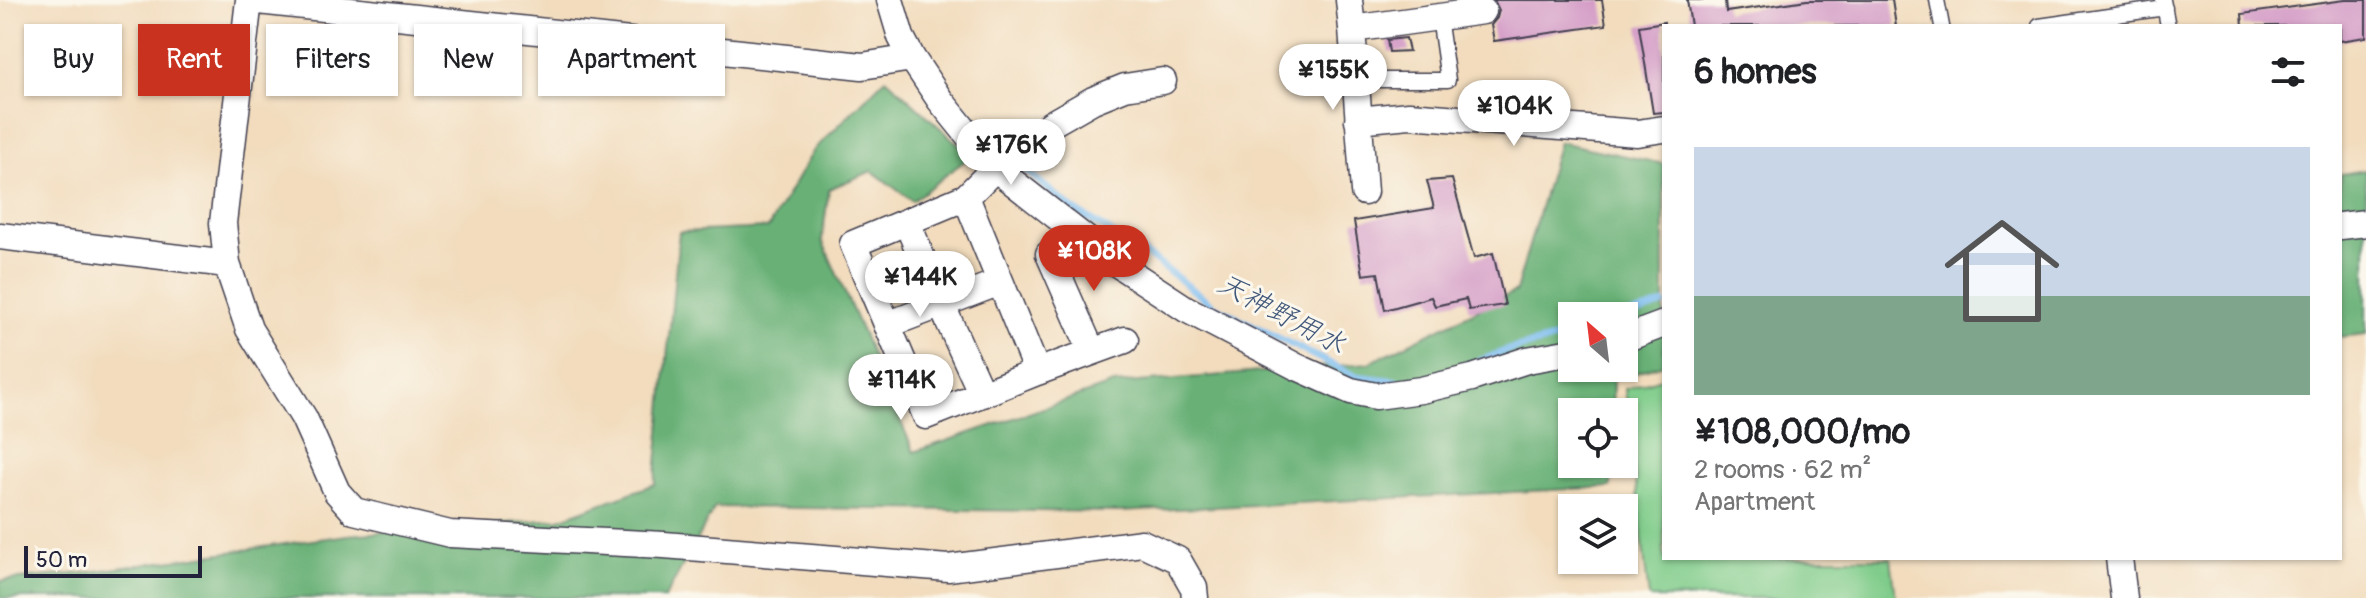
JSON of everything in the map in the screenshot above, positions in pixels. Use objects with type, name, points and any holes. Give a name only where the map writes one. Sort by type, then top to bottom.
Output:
[{"type":"street","points":[[912,58],[862,66],[249,0],[223,223],[227,264],[249,329],[304,418],[337,492],[354,511],[450,534],[664,545],[948,568],[1142,543],[1178,560],[1194,588],[1195,598]]},
{"type":"street","points":[[890,0],[901,37],[912,58],[940,100],[995,168],[1119,265],[1186,309],[1295,366],[1351,391],[1376,396],[1421,390],[1527,360],[1558,354]]},
{"type":"street","points":[[1349,0],[1364,192]]},
{"type":"street","points":[[1352,29],[1483,11]]},
{"type":"street","points":[[1125,340],[926,416],[853,244],[966,197],[995,168],[1022,153],[1051,124],[1093,100],[1125,87],[1163,81]]},
{"type":"street","points":[[1358,120],[1409,115],[1637,133],[1662,129]]},
{"type":"street","points":[[966,197],[1037,372]]},
{"type":"street","points":[[907,222],[982,394]]},
{"type":"street","points":[[2342,226],[2366,223]]},
{"type":"street","points":[[0,236],[227,264]]},
{"type":"street","points":[[1049,254],[1092,352]]},
{"type":"street","points":[[887,325],[1000,282]]},
{"type":"street","points":[[1638,334],[1662,325]]},
{"type":"street","points":[[2119,560],[2124,598]]},
{"type":"lane","points":[[1937,0],[1942,24]]},
{"type":"lane","points":[[2050,24],[2164,4],[2168,24]]},
{"type":"lane","points":[[1355,80],[1448,80],[1439,17]]},
{"type":"green space","points":[[886,78],[971,156],[912,201],[872,171],[829,189],[822,240],[914,452],[1114,384],[1369,363],[1516,291],[1559,142],[1662,164],[1662,365],[1638,372],[1638,302],[1558,302],[1558,382],[1613,382],[1612,398],[1558,398],[1558,478],[1611,478],[1611,487],[1119,512],[715,507],[665,598],[0,598],[0,581],[83,573],[347,535],[559,519],[655,484],[679,232],[768,228],[814,150]]},
{"type":"green space","points":[[2366,170],[2366,334],[2342,337],[2342,174]]},
{"type":"green space","points":[[1662,378],[1662,560],[1891,560],[1896,598],[1649,598],[1635,478],[1638,478],[1638,398],[1626,398],[1625,389]]},
{"type":"building","points":[[1494,0],[1602,0],[1606,25],[1494,41],[1491,25],[1499,10]]},
{"type":"building","points":[[1687,0],[1725,0],[1726,12],[1807,0],[1892,0],[1896,24],[1691,24]]},
{"type":"building","points":[[2366,0],[2366,37],[2342,41],[2342,24],[2243,24],[2242,14]]},
{"type":"building","points":[[1664,22],[1662,112],[1653,113],[1639,26]]},
{"type":"building","points":[[1406,38],[1409,51],[1389,52],[1387,40]]},
{"type":"building","points":[[1452,179],[1474,258],[1493,253],[1505,305],[1469,310],[1466,299],[1435,306],[1431,297],[1385,310],[1378,273],[1363,275],[1354,221],[1434,208],[1427,181]]},
{"type":"waterway","name":"天神野用水","points":[[956,100],[1008,155]]},
{"type":"waterway","name":"天神野用水","points":[[1017,163],[1071,208],[1149,256],[1214,306],[1355,376],[1397,381]]},
{"type":"waterway","name":"天神野用水","points":[[2342,209],[2366,207]]},
{"type":"waterway","name":"天神野用水","points":[[1638,312],[1662,305]]},
{"type":"waterway","name":"天神野用水","points":[[1459,369],[1508,350],[1558,338]]}]
